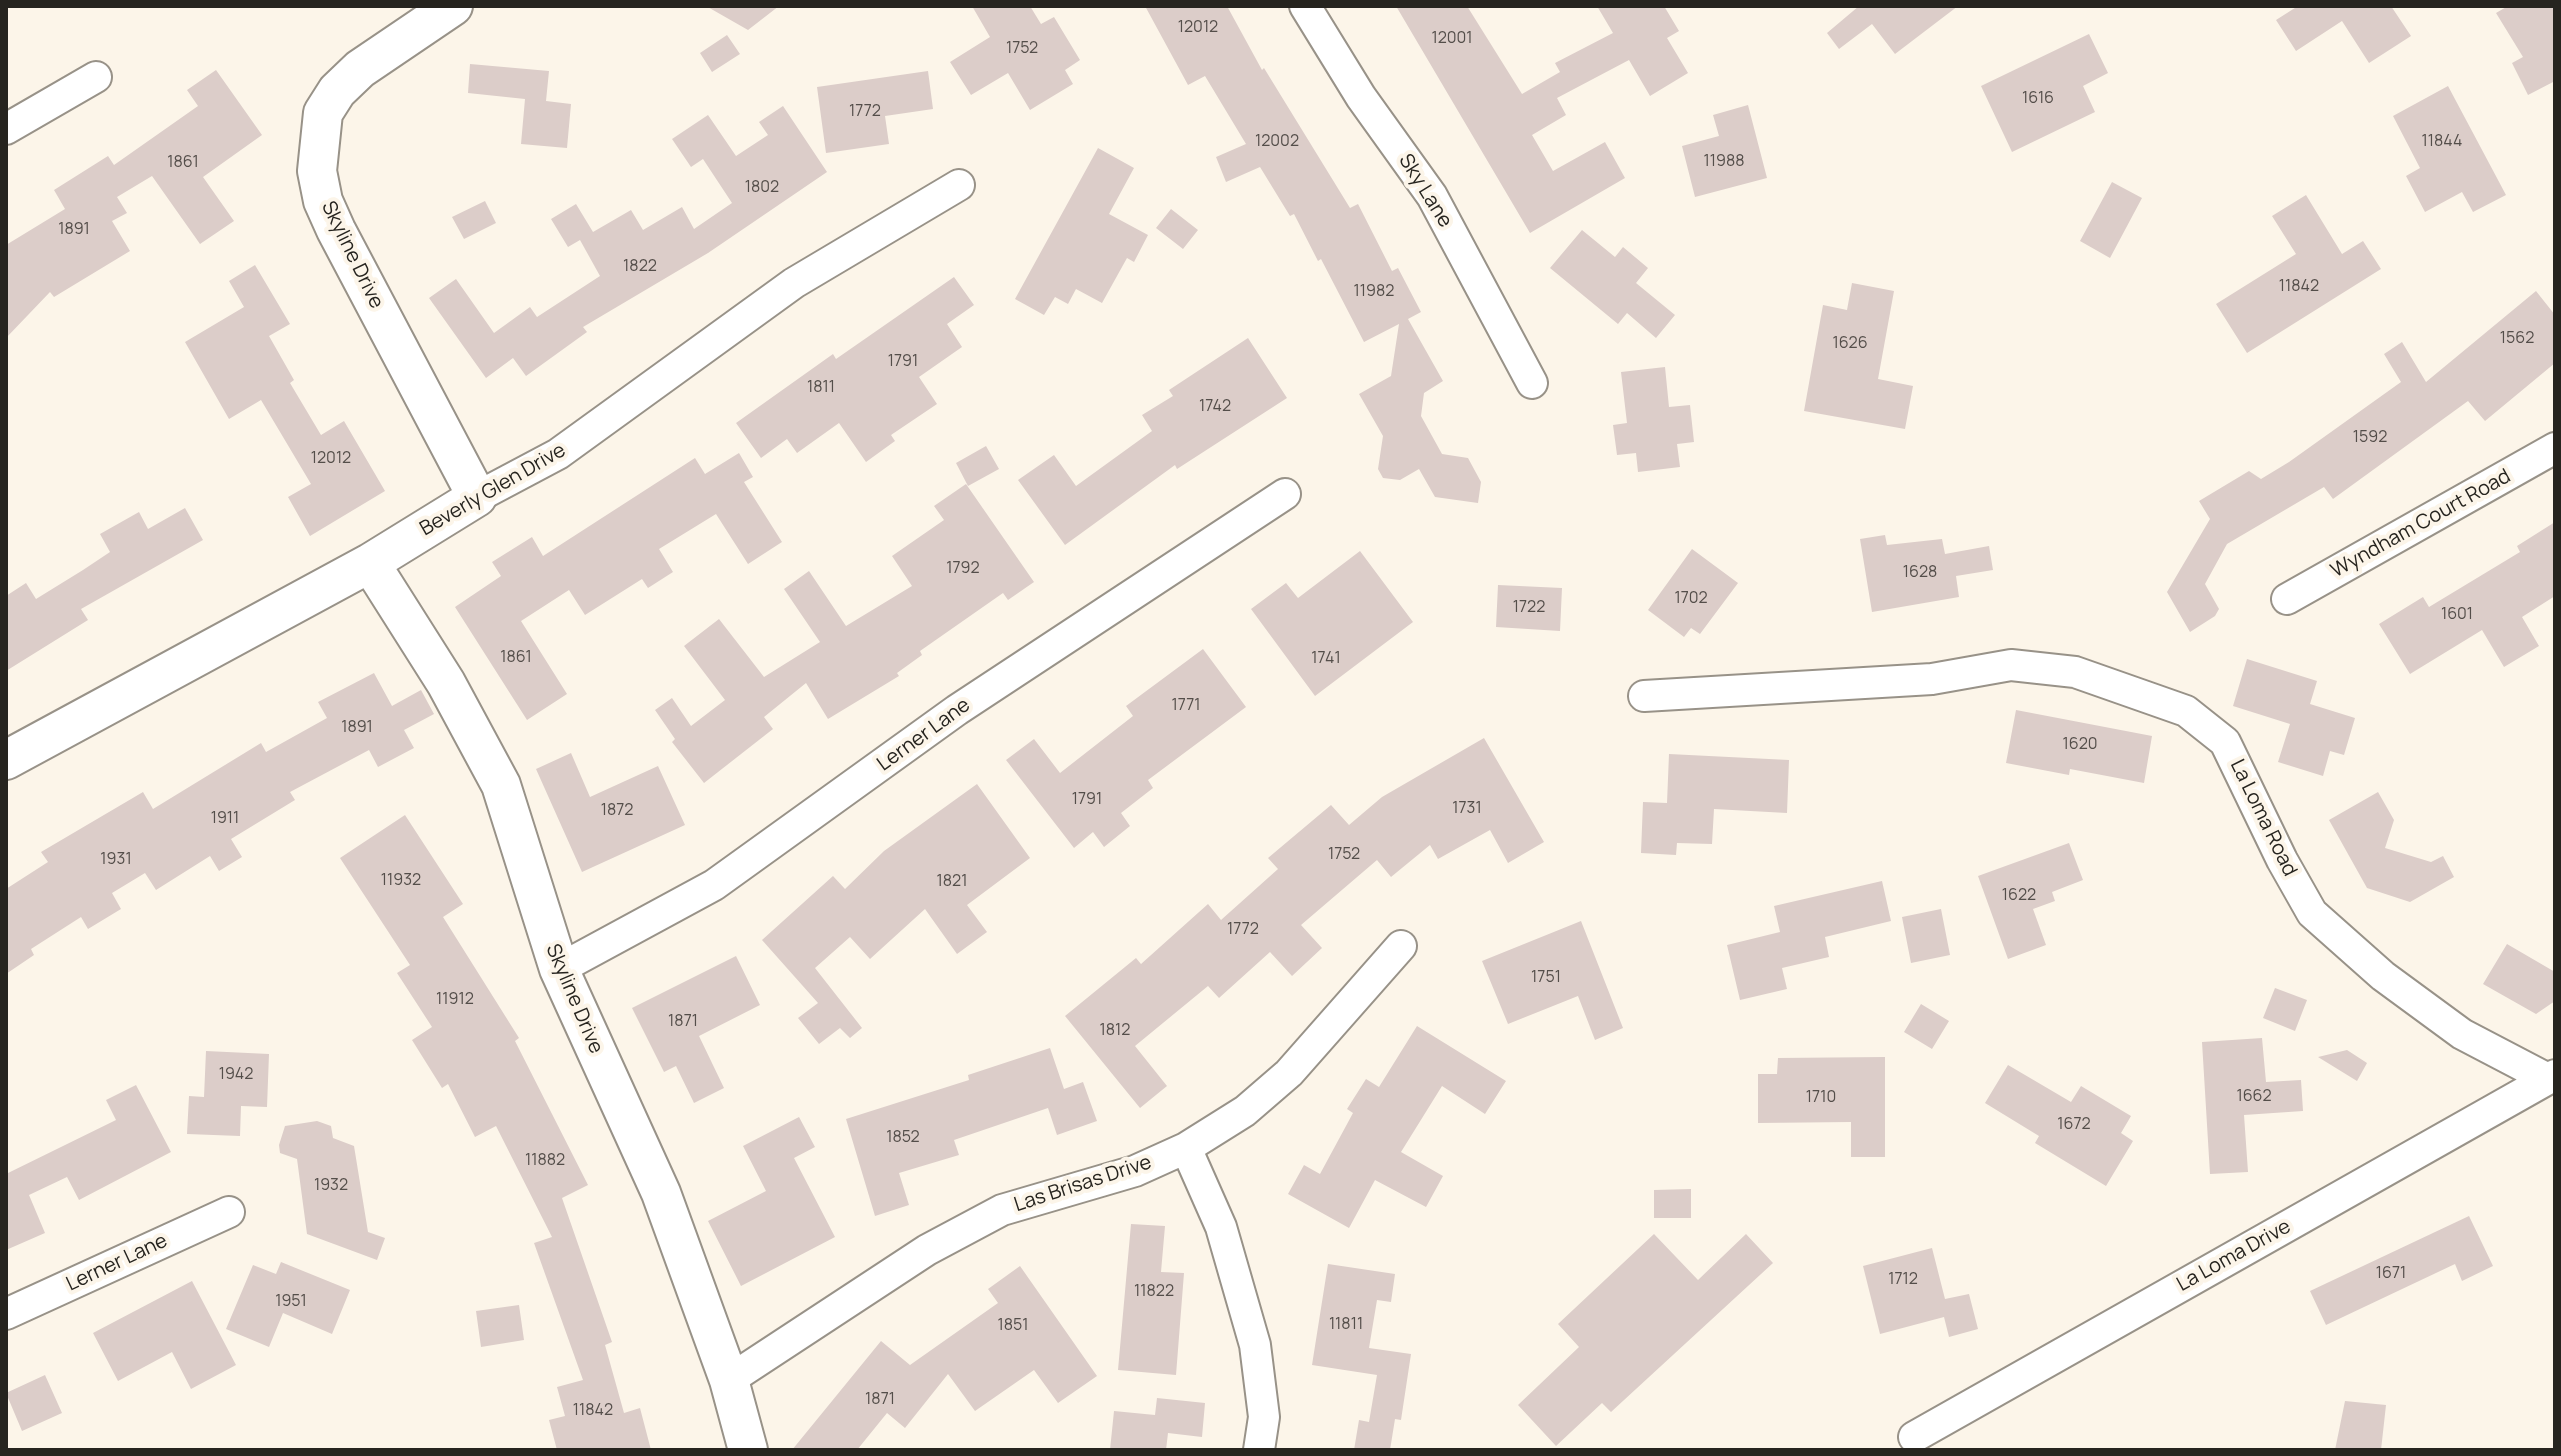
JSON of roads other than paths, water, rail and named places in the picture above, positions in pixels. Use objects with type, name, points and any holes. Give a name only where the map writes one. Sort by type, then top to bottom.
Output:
[{"type":"street","name":"Skyline Drive","points":[[453,6],[360,69],[337,91],[323,113],[317,141],[317,171],[323,201],[336,230],[477,497]]},
{"type":"street","name":"Sky Lane","points":[[1305,6],[1361,97],[1432,196],[1532,383]]},
{"type":"street","points":[[6,129],[96,77]]},
{"type":"street","name":"Beverly Glen Drive","points":[[6,760],[370,563],[477,497],[558,454],[794,283],[959,185]]},
{"type":"street","name":"Wyndham Court Road","points":[[2287,599],[2555,448]]},
{"type":"street","name":"Lerner Lane","points":[[559,969],[714,885],[957,710],[1285,494]]},
{"type":"street","name":"Skyline Drive","points":[[370,563],[446,683],[501,785],[559,969],[661,1193],[729,1380],[748,1450]]},
{"type":"street","name":"La Loma Road","points":[[1644,696],[1932,679],[2011,665],[2075,672],[2186,711],[2225,742],[2282,860],[2312,913],[2383,976],[2462,1034],[2552,1077]]},
{"type":"street","name":"Las Brisas Drive","points":[[729,1380],[927,1250],[1002,1210],[1075,1185],[1135,1171],[1186,1148],[1245,1111],[1289,1073],[1401,946]]},
{"type":"street","name":"La Loma Drive","points":[[1914,1437],[2552,1077]]},
{"type":"street","points":[[1186,1148],[1221,1227],[1241,1286],[1255,1345],[1264,1417],[1259,1450]]},
{"type":"street","name":"Lerner Lane","points":[[6,1314],[229,1212]]}]
